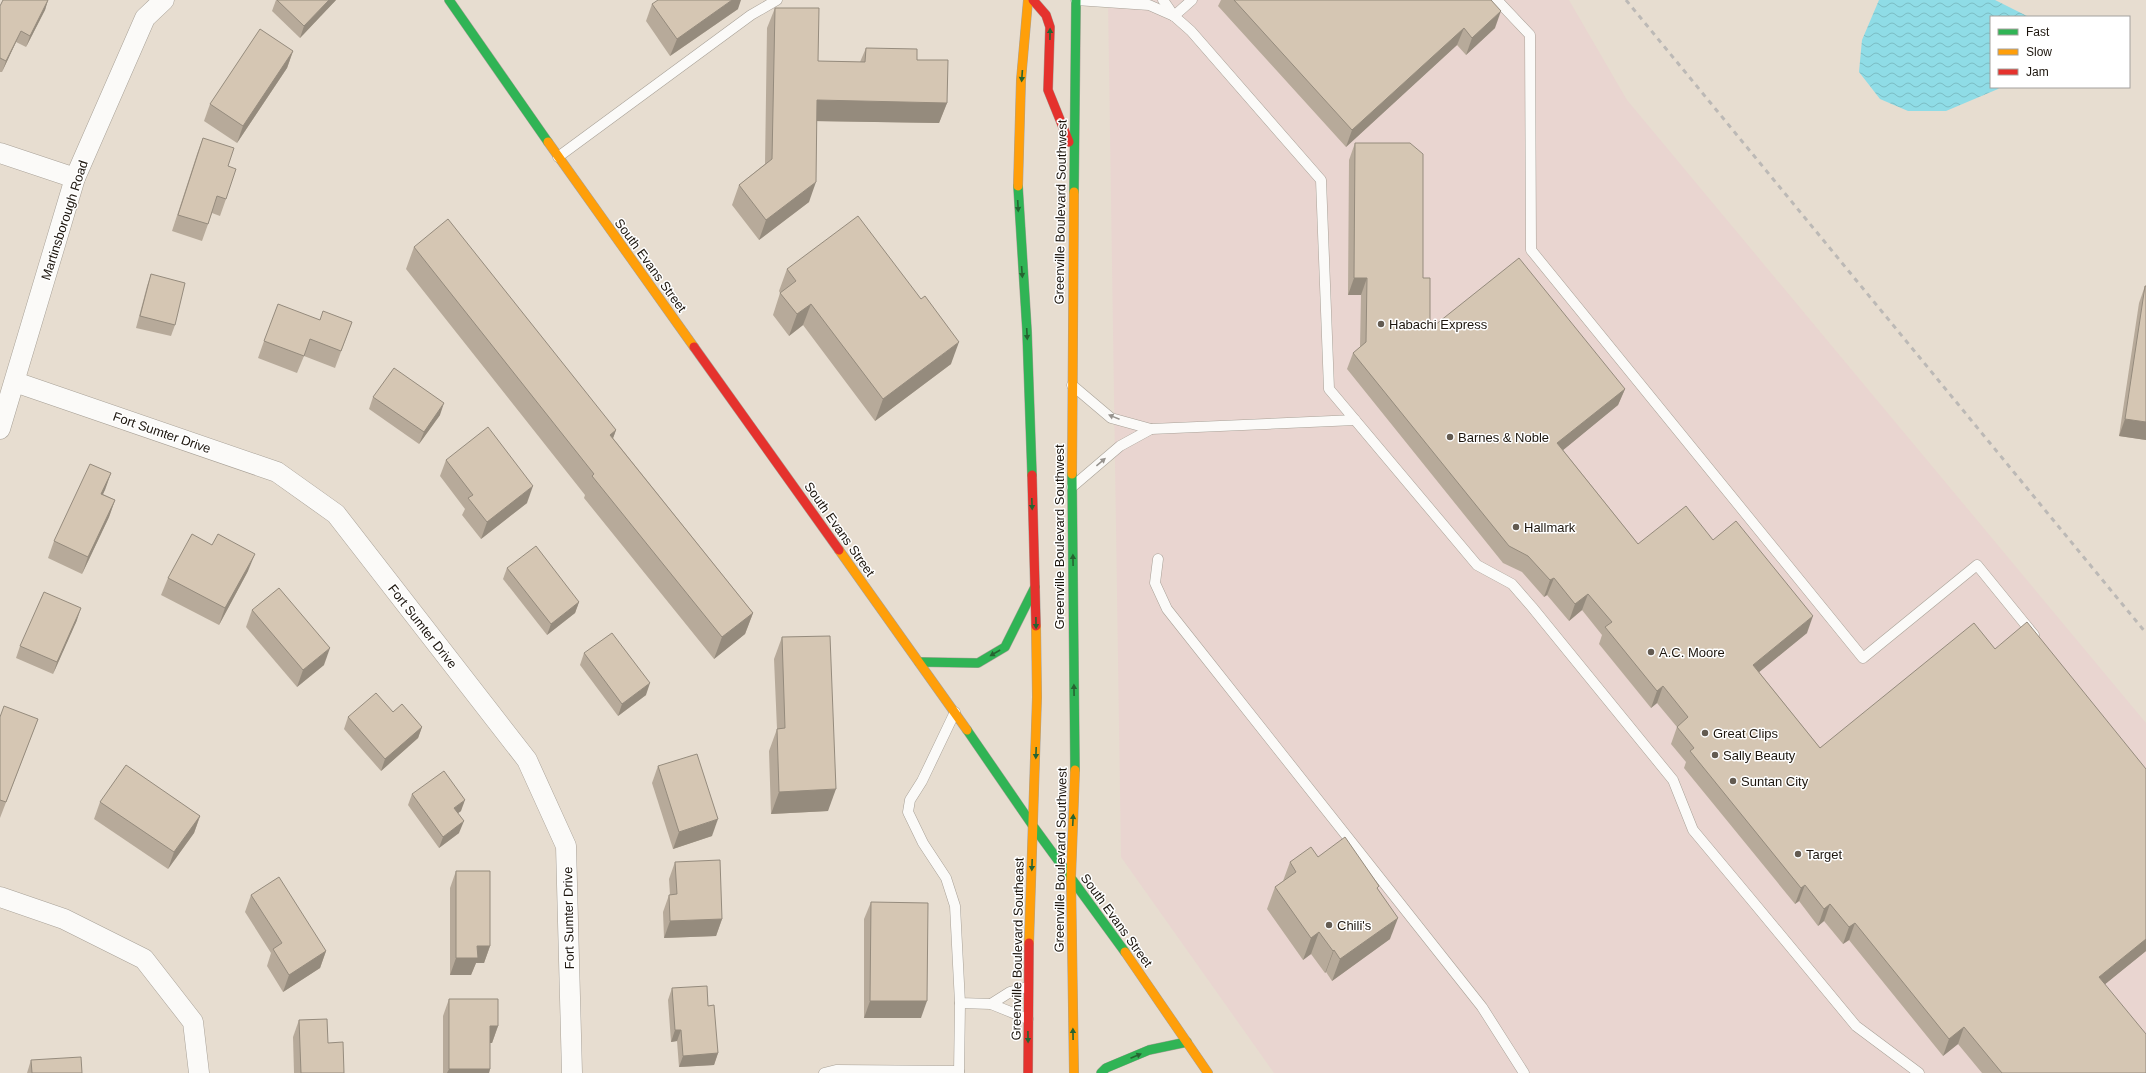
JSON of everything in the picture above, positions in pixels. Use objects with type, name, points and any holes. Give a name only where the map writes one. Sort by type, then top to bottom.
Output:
[{"type":"main road","name":"South Evans Street","points":[[449,0],[558,157],[955,712],[1033,826],[1208,1073]]},
{"type":"main road","name":"Greenville Boulevard Southwest","points":[[1028,0],[1021,80],[1018,186],[1028,331],[1036,584],[1037,697],[1033,826]]},
{"type":"main road","points":[[1033,0],[1046,15],[1050,27],[1048,90],[1074,152]]},
{"type":"main road","name":"Greenville Boulevard Southwest","points":[[1074,1073],[1070,877],[1075,797],[1072,384],[1076,0]]},
{"type":"main road","points":[[919,662],[978,663],[1005,647],[1036,584]]},
{"type":"main road","name":"Greenville Boulevard Southeast","points":[[1028,1073],[1027,986],[1033,826]]},
{"type":"main road","points":[[1101,1073],[1106,1068],[1149,1050],[1187,1042]]},
{"type":"street","name":"Martinsborough Road","points":[[0,429],[75,178],[145,18],[164,0]]},
{"type":"street","points":[[0,153],[75,178]]},
{"type":"street","name":"Fort Sumter Drive","points":[[15,382],[277,472],[336,514],[527,760],[566,846],[572,1073]]},
{"type":"street","points":[[0,897],[64,919],[144,959],[193,1022],[199,1073]]},
{"type":"lane","points":[[558,157],[751,15],[777,0]]},
{"type":"lane","points":[[1076,0],[1148,5],[1174,16]]},
{"type":"lane","points":[[1163,0],[1174,16],[1191,31],[1321,180],[1329,389],[1477,566],[1512,584],[1532,607],[1673,780],[1693,830],[1856,1026],[1919,1073]]},
{"type":"lane","points":[[1174,16],[1192,0]]},
{"type":"lane","points":[[1497,0],[1530,35],[1531,250],[1863,658],[1977,565],[2042,644]]},
{"type":"lane","points":[[1072,384],[1111,418],[1151,429],[1354,420]]},
{"type":"lane","points":[[1072,488],[1120,446],[1151,429]]},
{"type":"lane","points":[[1158,559],[1154,583],[1168,609],[1482,1007],[1524,1073]]},
{"type":"lane","points":[[824,1073],[836,1070],[958,1072],[960,1003],[955,906],[946,878],[923,843],[908,812],[910,800],[922,781],[955,712]]},
{"type":"lane","points":[[991,1004],[1010,992],[1027,986]]},
{"type":"lane","points":[[960,1003],[991,1004],[1028,1019]]},
{"type":"shaded area","points":[[1108,0],[1569,0],[1627,100],[2146,723],[2146,1073],[1274,1073],[1121,857]]},
{"type":"water","points":[[1879,0],[1995,0],[2027,16],[1990,16],[1990,88],[1999,88],[1946,111],[1908,111],[1880,99],[1859,72],[1862,40]]},
{"type":"building","points":[[3,0],[48,0],[30,36],[21,31],[6,61],[0,58],[0,6]]},
{"type":"building","points":[[277,0],[329,0],[304,26]]},
{"type":"building","points":[[658,0],[732,0],[677,39],[652,4]]},
{"type":"building","points":[[1234,0],[1491,0],[1501,11],[1472,38],[1464,28],[1352,130]]},
{"type":"building","points":[[775,8],[819,8],[818,61],[865,62],[866,48],[917,49],[917,60],[948,60],[947,103],[817,100],[816,182],[766,220],[739,185],[772,159]]},
{"type":"building","points":[[260,29],[293,51],[243,126],[210,104]]},
{"type":"building","points":[[203,138],[234,148],[228,166],[236,169],[226,199],[217,196],[208,224],[178,215]]},
{"type":"building","points":[[1355,143],[1410,143],[1423,154],[1423,278],[1430,278],[1430,329],[1519,258],[1625,389],[1557,443],[1638,544],[1686,506],[1713,540],[1736,521],[1813,616],[1753,665],[1820,748],[1974,623],[1995,649],[2027,622],[2146,769],[2146,939],[2099,977],[2146,1034],[2146,1073],[2002,1073],[1964,1027],[1949,1039],[1855,923],[1849,927],[1830,904],[1824,909],[1805,885],[1801,888],[1690,751],[1694,748],[1677,727],[1688,717],[1663,686],[1657,691],[1605,627],[1612,622],[1588,594],[1575,604],[1554,578],[1550,580],[1528,556],[1509,546],[1353,353],[1366,342],[1367,278],[1354,278]]},
{"type":"building","points":[[858,216],[921,299],[925,296],[959,342],[883,399],[811,304],[797,314],[780,293],[796,281],[787,269]]},
{"type":"building","points":[[448,219],[616,430],[610,435],[753,613],[722,637],[592,476],[594,474],[414,247]]},
{"type":"building","points":[[151,274],[185,283],[175,325],[140,316]]},
{"type":"building","points":[[2146,286],[2146,422],[2125,419]]},
{"type":"building","points":[[278,304],[320,320],[323,311],[352,322],[341,351],[310,339],[304,356],[264,341]]},
{"type":"building","points":[[394,368],[444,403],[424,432],[373,397]]},
{"type":"building","points":[[488,427],[533,486],[487,522],[468,498],[473,495],[446,460]]},
{"type":"building","points":[[90,464],[111,473],[101,494],[115,500],[88,557],[54,541]]},
{"type":"building","points":[[192,534],[212,545],[218,534],[255,554],[225,608],[168,578]]},
{"type":"building","points":[[536,546],[579,602],[551,624],[507,568]]},
{"type":"building","points":[[279,588],[330,648],[303,670],[252,610]]},
{"type":"building","points":[[44,592],[81,608],[57,662],[20,646]]},
{"type":"building","points":[[612,633],[650,683],[622,704],[584,653]]},
{"type":"building","points":[[830,636],[836,789],[779,792],[777,729],[785,728],[782,637]]},
{"type":"building","points":[[376,693],[393,712],[402,704],[422,727],[385,759],[348,717]]},
{"type":"building","points":[[4,706],[38,719],[6,802],[0,800],[0,717]]},
{"type":"building","points":[[697,754],[718,819],[679,832],[658,766]]},
{"type":"building","points":[[126,765],[200,816],[174,852],[100,802]]},
{"type":"building","points":[[444,771],[465,800],[454,808],[464,821],[443,837],[412,794]]},
{"type":"building","name":"Chili's","points":[[1345,837],[1379,886],[1377,888],[1398,918],[1340,959],[1319,932],[1311,938],[1275,887],[1296,872],[1290,862],[1311,847],[1318,857]]},
{"type":"building","points":[[720,860],[722,919],[670,921],[669,895],[677,894],[675,862]]},
{"type":"building","points":[[456,871],[490,871],[490,946],[477,946],[478,958],[456,958]]},
{"type":"building","points":[[279,877],[326,951],[289,975],[273,949],[282,943],[251,895]]},
{"type":"building","points":[[871,902],[928,903],[927,1001],[870,1001]]},
{"type":"building","points":[[707,986],[708,1006],[714,1005],[718,1053],[683,1056],[681,1030],[675,1030],[672,988]]},
{"type":"building","points":[[449,999],[498,999],[498,1026],[490,1026],[490,1069],[449,1069]]},
{"type":"building","points":[[327,1019],[328,1043],[343,1042],[344,1073],[301,1073],[299,1020]]},
{"type":"building","points":[[81,1057],[82,1073],[32,1073],[31,1060]]},
{"type":"railway","points":[[1626,0],[2146,633]]},
{"type":"traffic: fast","points":[[449,0],[548,142]]},
{"type":"traffic: fast","points":[[1074,192],[1076,0]]},
{"type":"traffic: fast","points":[[1018,186],[1027,331],[1032,475]]},
{"type":"traffic: fast","points":[[1072,474],[1075,770]]},
{"type":"traffic: fast","points":[[919,662],[978,663],[1005,647],[1035,587]]},
{"type":"traffic: fast","points":[[967,730],[1033,826],[1125,952]]},
{"type":"traffic: fast","points":[[1101,1073],[1106,1068],[1149,1050],[1187,1042]]},
{"type":"traffic: slow","points":[[1018,186],[1021,80],[1028,0]]},
{"type":"traffic: slow","points":[[548,142],[694,347]]},
{"type":"traffic: slow","points":[[1072,474],[1074,192]]},
{"type":"traffic: slow","points":[[839,550],[967,730]]},
{"type":"traffic: slow","points":[[1029,943],[1037,697],[1036,626]]},
{"type":"traffic: slow","points":[[1074,1073],[1071,877],[1075,770]]},
{"type":"traffic: slow","points":[[1125,952],[1208,1073]]},
{"type":"traffic: jam","points":[[1033,0],[1046,15],[1050,27],[1048,90],[1069,142]]},
{"type":"traffic: jam","points":[[694,347],[839,550]]},
{"type":"traffic: jam","points":[[1032,475],[1036,626]]},
{"type":"traffic: jam","points":[[1028,1073],[1029,943]]},
{"type":"place","name":"Habachi Express","points":[[1381,324]]},
{"type":"place","name":"Barnes & Noble","points":[[1450,437]]},
{"type":"place","name":"Hallmark","points":[[1516,527]]},
{"type":"place","name":"A.C. Moore","points":[[1651,652]]},
{"type":"place","name":"Great Clips","points":[[1705,733]]},
{"type":"place","name":"Sally Beauty","points":[[1715,755]]},
{"type":"place","name":"Suntan City","points":[[1733,781]]},
{"type":"place","name":"Target","points":[[1798,854]]},
{"type":"place","name":"Chili's","points":[[1329,925]]}]
